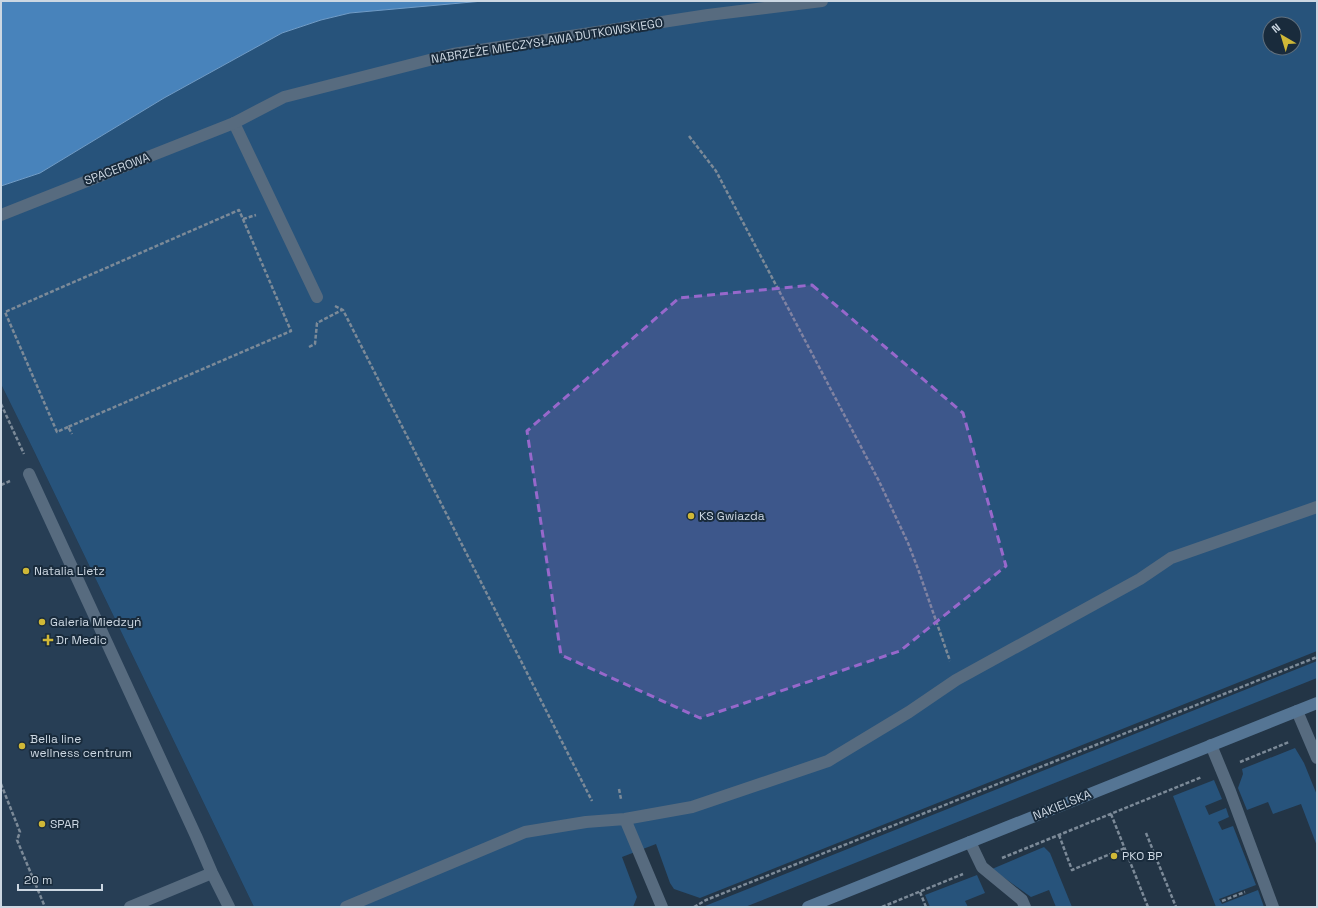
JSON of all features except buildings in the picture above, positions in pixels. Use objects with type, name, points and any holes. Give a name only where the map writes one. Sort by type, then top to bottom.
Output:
[{"type":"main road","name":"NAKIELSKA","points":[[808,907],[1317,702]]},
{"type":"street","name":"NABRZEŻE MIECZYSŁAWA DUTKOWSKIEGO","points":[[234,123],[284,97],[453,54],[701,16],[822,1]]},
{"type":"street","name":"SPACEROWA","points":[[1,214],[234,123]]},
{"type":"street","points":[[234,123],[317,297]]},
{"type":"street","points":[[29,474],[212,872],[230,907]]},
{"type":"street","points":[[346,907],[525,832],[586,822],[625,819],[692,807],[828,761],[909,712],[956,680],[1140,579],[1171,558],[1317,507]]},
{"type":"street","points":[[1297,711],[1317,758]]},
{"type":"street","points":[[1210,745],[1221,769],[1273,907]]},
{"type":"street","points":[[625,819],[662,907]]},
{"type":"street","points":[[970,842],[982,867],[1022,900],[1025,907]]},
{"type":"street","points":[[130,907],[212,872]]},
{"type":"path","points":[[689,136],[716,171],[879,481],[908,543],[956,680]]},
{"type":"path","points":[[239,210],[291,331],[68,427],[56,432],[5,312],[239,210]]},
{"type":"path","points":[[309,347],[315,344],[317,323],[343,310],[603,821]]},
{"type":"path","points":[[1,404],[28,462],[29,474]]},
{"type":"path","points":[[68,427],[72,434]]},
{"type":"path","points":[[694,907],[1317,657]]},
{"type":"path","points":[[882,907],[1307,734]]},
{"type":"path","points":[[1,784],[20,832],[17,840],[45,907]]},
{"type":"path","points":[[1111,814],[1148,907]]},
{"type":"path","points":[[1146,833],[1176,907]]},
{"type":"path","points":[[1059,835],[1072,870],[1088,866],[1125,848]]},
{"type":"path","points":[[920,892],[926,907]]},
{"type":"highlighted area","points":[[812,285],[963,413],[1006,566],[900,651],[700,718],[561,655],[527,431],[679,298]]},
{"type":"shaded area","points":[[1,1],[483,1],[350,13],[321,20],[282,33],[164,98],[40,173],[1,186]]},
{"type":"shaded area","name":"KS Gwiazda","points":[[475,1],[1317,1],[1317,651],[700,898],[674,889],[670,883],[656,844],[622,857],[637,897],[633,907],[254,907],[1,384],[1,186],[40,173],[164,98],[282,33],[321,20],[350,13]]},
{"type":"shaded area","points":[[1,384],[34,451],[254,907],[1,907]]},
{"type":"shaded area","points":[[1317,661],[1317,678],[745,907],[705,906]]},
{"type":"shaded area","points":[[1295,748],[1304,763],[1317,795],[1317,846],[1301,804],[1273,814],[1268,802],[1247,810],[1238,788],[1243,774],[1242,769]]},
{"type":"shaded area","points":[[1214,780],[1222,799],[1205,806],[1209,815],[1226,808],[1229,817],[1218,822],[1222,830],[1233,826],[1256,885],[1219,899],[1222,904],[1258,890],[1264,907],[1216,907],[1173,796]]},
{"type":"shaded area","points":[[1044,847],[1050,853],[1072,907],[1056,907],[1049,890],[1031,897],[992,869]]},
{"type":"shaded area","points":[[977,875],[985,893],[965,901],[968,907],[930,907],[925,895]]},
{"type":"place","name":"KS Gwiazda","points":[[691,516]]},
{"type":"place","name":"Natalia Lietz","points":[[26,571]]},
{"type":"place","name":"Galeria Miedzyń","points":[[42,622]]},
{"type":"place","name":"Dr Medic","points":[[48,640]]},
{"type":"place","name":"Bella line wellness centrum","points":[[22,746]]},
{"type":"place","name":"SPAR","points":[[42,824]]},
{"type":"place","name":"PKO BP","points":[[1114,856]]}]
